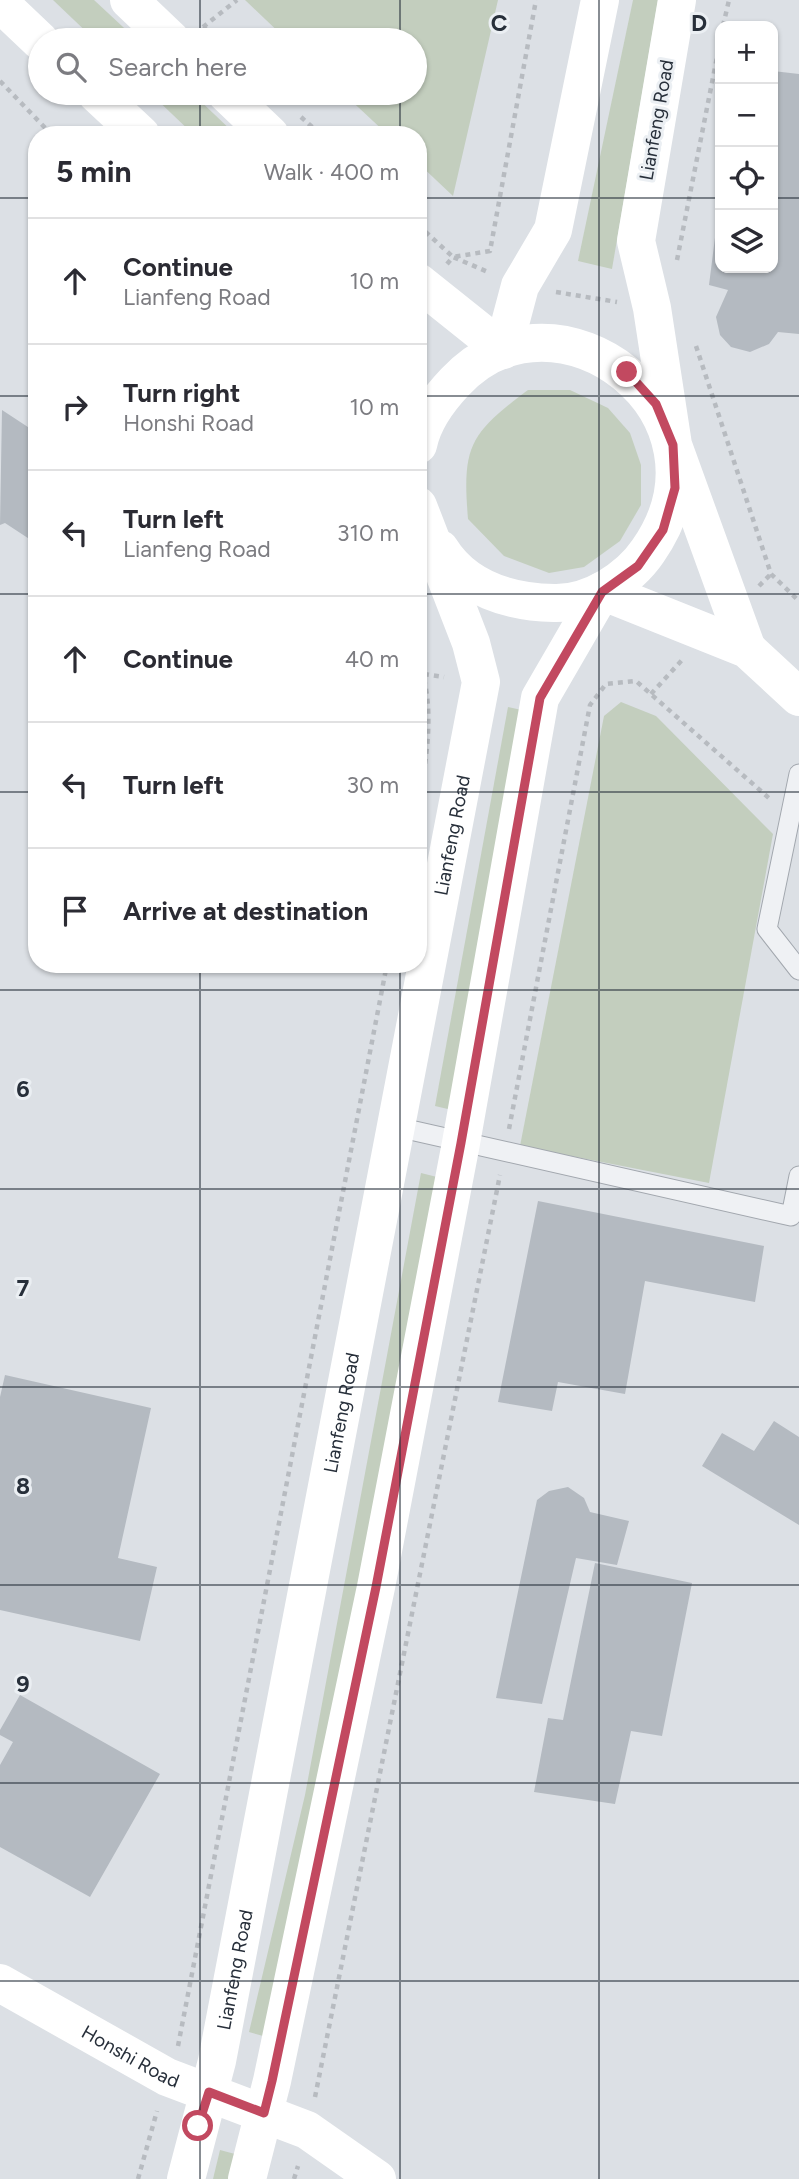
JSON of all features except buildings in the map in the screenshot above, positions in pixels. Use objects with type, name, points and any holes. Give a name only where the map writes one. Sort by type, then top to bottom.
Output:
[{"type":"main road","points":[[129,0],[177,28]]},
{"type":"main road","points":[[503,350],[520,286],[553,230],[600,0]]},
{"type":"main road","name":"Lianfeng Road","points":[[652,308],[636,241],[677,0]]},
{"type":"main road","points":[[0,3],[28,30]]},
{"type":"main road","points":[[109,105],[131,126]]},
{"type":"main road","points":[[239,105],[261,126]]},
{"type":"main road","points":[[427,289],[503,350]]},
{"type":"main road","points":[[427,522],[448,562],[481,588],[520,603],[562,603],[602,592],[638,566],[663,530],[675,488],[673,445],[652,308]]},
{"type":"main road","points":[[427,424],[436,402],[465,370],[503,350],[546,343],[589,350],[627,372],[656,404],[747,649]]},
{"type":"main road","name":"Lianfeng Road","points":[[427,526],[471,643],[481,682],[427,968]]},
{"type":"main road","points":[[602,592],[747,649],[799,697]]},
{"type":"main road","points":[[247,2179],[264,2113],[376,1587],[461,1143],[540,698],[602,592]]},
{"type":"main road","name":"Lianfeng Road","points":[[186,2179],[217,2061],[426,973]]},
{"type":"main road","name":"Honshi Road","points":[[0,1983],[167,2077],[307,2130],[377,2179]]},
{"type":"lane","points":[[799,774],[767,929],[799,970]]},
{"type":"lane","points":[[397,1127],[791,1216],[799,1176]]},
{"type":"path","points":[[196,28],[237,0]]},
{"type":"path","points":[[453,257],[490,251],[536,0]]},
{"type":"path","points":[[724,21],[729,0]]},
{"type":"path","points":[[676,265],[715,68]]},
{"type":"path","points":[[0,81],[43,126]]},
{"type":"path","points":[[427,233],[453,257],[520,286],[652,308]]},
{"type":"path","points":[[692,335],[771,574],[799,601]]},
{"type":"path","points":[[294,2179],[307,2130],[504,1152],[590,705],[606,684],[636,681],[790,816]]},
{"type":"path","points":[[427,732],[427,757]]},
{"type":"path","points":[[138,2179],[179,2042],[385,973]]},
{"type":"green space","points":[[53,0],[94,0],[124,28],[82,28]]},
{"type":"green space","points":[[245,0],[498,0],[453,196],[427,171],[427,126],[378,126],[356,105],[427,105],[427,28],[274,28]]},
{"type":"green space","points":[[633,0],[658,0],[612,269],[578,261]]},
{"type":"green space","points":[[163,105],[205,105],[227,126],[185,126]]},
{"type":"green space","points":[[528,390],[570,390],[608,408],[630,433],[641,465],[641,505],[620,541],[584,567],[549,573],[504,556],[468,519],[467,475],[474,444],[493,419]]},
{"type":"green space","points":[[621,702],[656,716],[773,834],[709,1183],[520,1146],[604,716]]},
{"type":"green space","points":[[508,707],[526,711],[452,1110],[435,1106]]},
{"type":"green space","points":[[421,1173],[437,1177],[320,1799],[263,2036],[249,2032],[305,1795]]},
{"type":"green space","points":[[220,2150],[235,2154],[229,2179],[213,2179]]},
{"type":"route","points":[[198,2126],[209,2092],[264,2113],[272,2081],[376,1587],[461,1143],[540,698],[602,592],[638,566],[663,530],[675,488],[673,445],[656,404],[627,372]]}]
